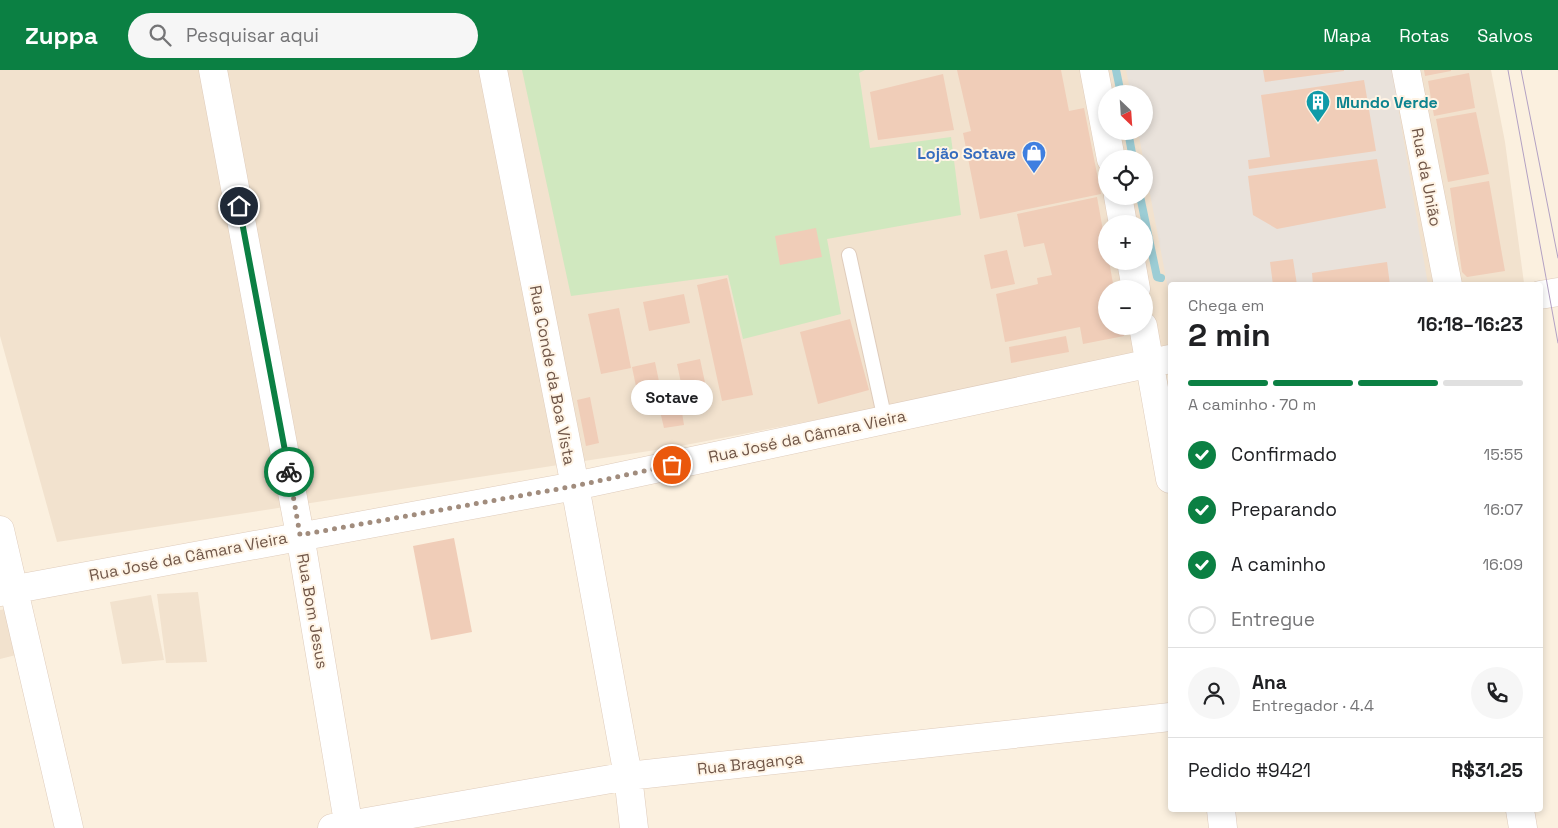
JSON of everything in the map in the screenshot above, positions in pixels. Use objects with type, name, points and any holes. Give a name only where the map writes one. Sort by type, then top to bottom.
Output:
[{"type":"street","name":"Rua Bom Jesus","points":[[213,70],[300,535],[343,827]]},
{"type":"street","name":"Rua Conde da Boa Vista","points":[[493,70],[575,486],[628,776],[634,828]]},
{"type":"street","points":[[1094,70],[1109,150]]},
{"type":"street","name":"Rua da União","points":[[1406,70],[1447,282]]},
{"type":"street","points":[[1543,294],[1558,292]]},
{"type":"street","points":[[1147,335],[1160,361],[1168,455]]},
{"type":"street","name":"Rua José da Câmara Vieira","points":[[7,591],[300,535],[575,486],[1160,361]]},
{"type":"street","points":[[0,530],[7,591],[69,828]]},
{"type":"street","name":"Rua Bragança","points":[[343,827],[628,776],[1168,717]]},
{"type":"street","points":[[1221,812],[1223,828]]},
{"type":"street","points":[[1520,812],[1523,828]]},
{"type":"lane","points":[[849,255],[885,420]]},
{"type":"shaded area","points":[[0,70],[1491,70],[1505,142],[1524,282],[1168,282],[1168,352],[675,447],[57,542],[0,336]]},
{"type":"shaded area","points":[[1126,70],[1392,70],[1427,282],[1168,282],[1168,288],[1152,205],[1153,150],[1142,150],[1140,140],[1153,140],[1153,85],[1129,85]]},
{"type":"shaded area","points":[[198,592],[207,662],[166,663],[157,594]]},
{"type":"shaded area","points":[[151,595],[164,660],[122,664],[110,602]]},
{"type":"shaded area","points":[[6,609],[16,655],[0,659],[0,610]]},
{"type":"green space","points":[[522,70],[865,70],[859,73],[870,148],[951,137],[961,215],[827,239],[841,314],[743,339],[728,275],[571,296]]},
{"type":"building","name":"Lojão Sotave","points":[[957,70],[1061,70],[1069,111],[1084,108],[1098,179],[1098,195],[980,219],[963,133],[971,131]]},
{"type":"building","points":[[1263,70],[1344,70],[1344,71],[1265,82]]},
{"type":"building","points":[[1424,70],[1451,70],[1451,71],[1425,76]]},
{"type":"building","points":[[1469,73],[1475,108],[1434,116],[1428,81]]},
{"type":"building","points":[[943,74],[954,130],[878,140],[870,92]]},
{"type":"building","name":"Mundo Verde","points":[[1364,80],[1376,151],[1249,169],[1248,160],[1270,157],[1261,95]]},
{"type":"building","points":[[1476,112],[1489,174],[1448,182],[1436,119]]},
{"type":"building","points":[[1377,159],[1386,208],[1277,229],[1253,215],[1248,176]]},
{"type":"building","points":[[1489,181],[1505,271],[1467,277],[1462,272],[1450,188]]},
{"type":"building","points":[[1097,197],[1100,215],[1098,215],[1098,270],[1111,270],[1112,280],[1098,280],[1098,335],[1124,336],[1083,344],[1080,327],[1005,342],[996,294],[1038,284],[1037,278],[1052,275],[1044,243],[1024,247],[1017,214]]},
{"type":"building","points":[[816,228],[822,257],[780,265],[775,236]]},
{"type":"building","points":[[1007,250],[1015,284],[991,289],[984,255]]},
{"type":"building","points":[[1293,259],[1297,282],[1273,282],[1270,262]]},
{"type":"building","points":[[1387,262],[1390,282],[1313,282],[1312,273]]},
{"type":"building","points":[[727,278],[753,395],[722,401],[697,285]]},
{"type":"building","points":[[684,294],[690,323],[649,331],[643,302]]},
{"type":"building","points":[[619,308],[631,368],[601,374],[588,314]]},
{"type":"building","points":[[850,319],[869,390],[818,404],[800,332]]},
{"type":"building","points":[[1066,336],[1069,352],[1011,363],[1009,347]]},
{"type":"building","points":[[700,359],[707,392],[684,397],[677,364]]},
{"type":"building","points":[[655,362],[662,396],[639,401],[632,367]]},
{"type":"building","points":[[590,397],[599,443],[586,446],[577,400]]},
{"type":"building","points":[[681,406],[684,425],[664,428],[660,411]]},
{"type":"building","points":[[454,538],[472,632],[431,640],[413,546]]},
{"type":"waterway","points":[[1116,70],[1119,85]]},
{"type":"waterway","points":[[1130,140],[1131,150]]},
{"type":"waterway","points":[[1142,205],[1157,277],[1161,278]]},
{"type":"tram line","points":[[1508,70],[1558,343]]},
{"type":"tram line","points":[[1521,70],[1558,258]]},
{"type":"way so far","points":[[289,472],[300,535],[575,486],[672,465]]},
{"type":"place","name":"Mundo Verde","points":[[1318,123]]},
{"type":"place","name":"Lojão Sotave","points":[[1034,174]]},
{"type":"place","name":"Sotave","points":[[672,465]]},
{"type":"route","points":[[239,206],[289,472]]}]
